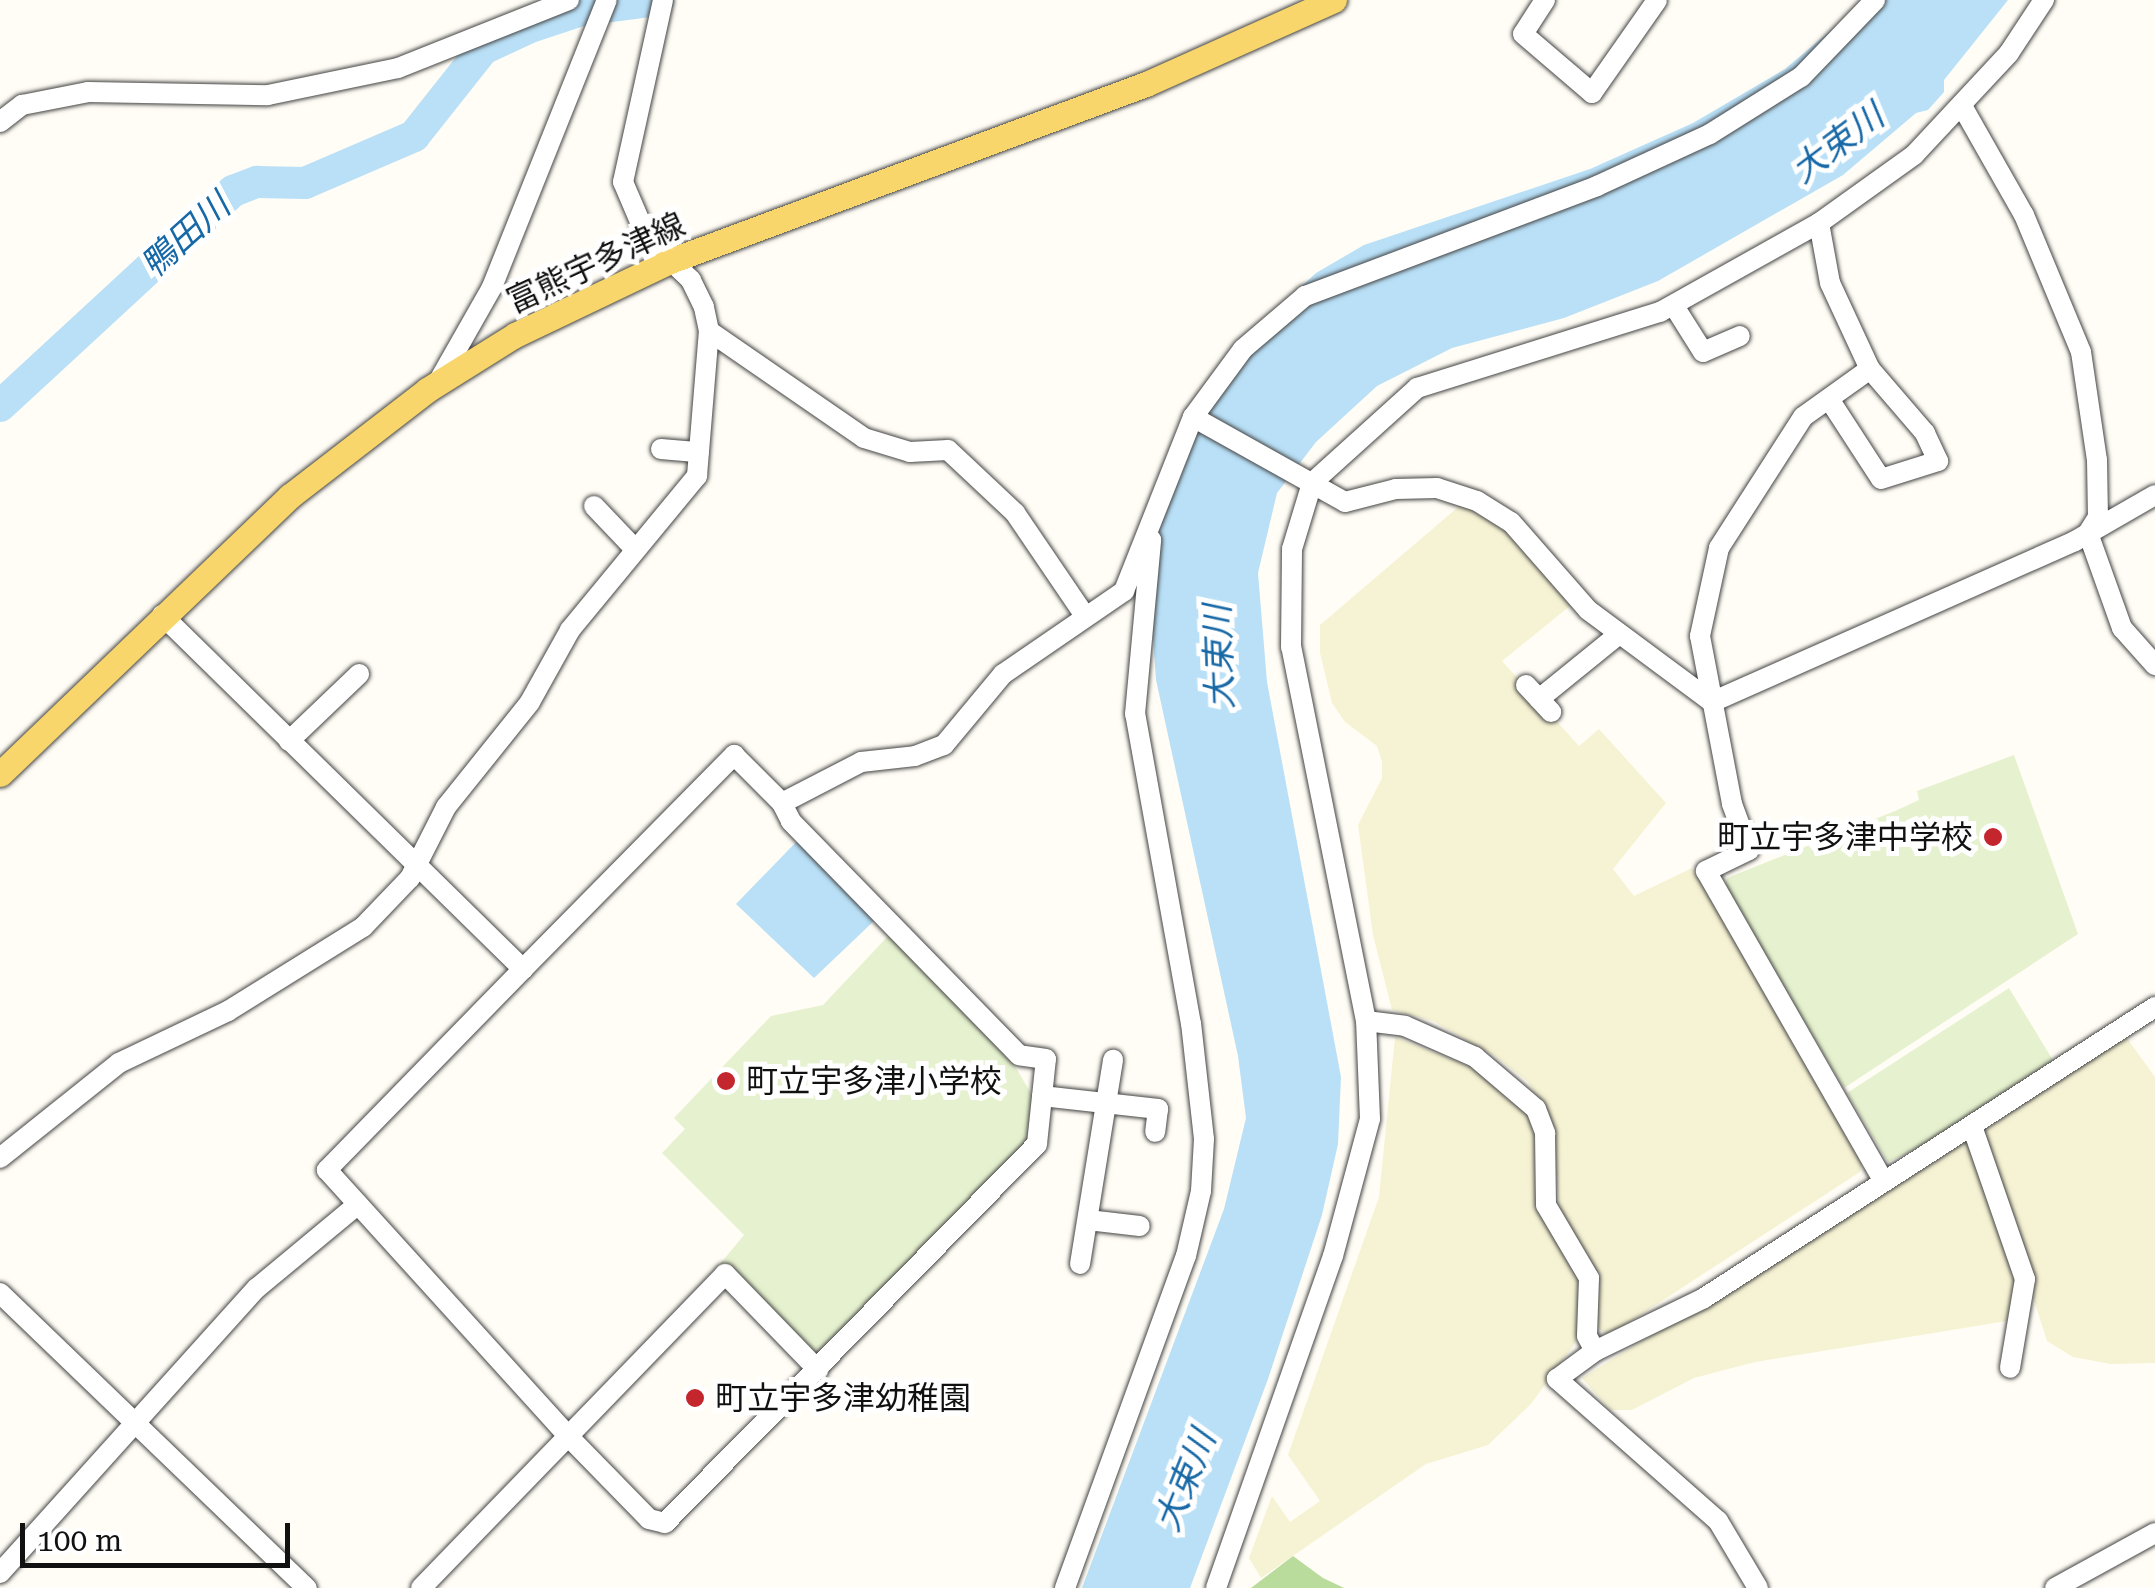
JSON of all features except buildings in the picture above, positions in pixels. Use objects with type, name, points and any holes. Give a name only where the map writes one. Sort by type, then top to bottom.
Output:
[{"type":"main road","name":"富熊宇多津線","points":[[0,774],[290,496],[437,384],[515,335],[670,261],[1146,84],[1334,0]]},
{"type":"street","points":[[0,122],[22,106],[88,92],[268,95],[398,68],[569,0]]},
{"type":"street","points":[[437,384],[492,287],[608,0]]},
{"type":"street","points":[[1545,0],[1523,34],[1592,93],[1657,0]]},
{"type":"street","points":[[782,803],[860,762],[914,756],[944,745],[1003,674],[1124,591],[1195,418],[1243,349],[1305,296],[1597,186],[1710,134],[1800,78],[1875,0]]},
{"type":"street","points":[[1216,1588],[1359,1171],[1370,1119],[1366,1022],[1291,647],[1292,550],[1307,480],[1417,388],[1674,306],[1819,223],[1914,155],[1962,106],[2044,0]]},
{"type":"street","points":[[0,1158],[120,1063],[228,1011],[362,927],[416,867],[446,806],[530,702],[570,630],[697,476],[710,332],[690,280],[647,238],[624,182],[664,5]]},
{"type":"street","points":[[1962,106],[2024,216],[2082,352],[2097,460],[2098,516],[2088,532]]},
{"type":"street","points":[[1819,223],[1830,283],[1870,368],[1925,433],[1938,461],[1880,479],[1829,399]]},
{"type":"street","points":[[1674,306],[1703,352],[1740,336]]},
{"type":"street","points":[[710,332],[864,438],[910,452],[948,450],[1015,513],[1086,616]]},
{"type":"street","points":[[1870,368],[1803,418],[1777,453],[1718,548],[1700,636],[1732,804],[1749,850],[1706,872],[1882,1180]]},
{"type":"street","points":[[1195,418],[1345,502],[1396,489],[1437,488],[1477,501],[1511,522],[1618,635],[1712,702]]},
{"type":"street","points":[[661,449],[699,452]]},
{"type":"street","points":[[1712,702],[2088,532],[2155,495]]},
{"type":"street","points":[[594,506],[634,548]]},
{"type":"street","points":[[1065,1588],[1186,1256],[1202,1190],[1204,1139],[1192,1024],[1135,714],[1153,520]]},
{"type":"street","points":[[2088,532],[2122,628],[2155,665]]},
{"type":"street","points":[[162,615],[523,969]]},
{"type":"street","points":[[1538,699],[1618,635]]},
{"type":"street","points":[[289,740],[359,674]]},
{"type":"street","points":[[734,755],[782,803],[791,820],[1019,1056],[1046,1060],[1037,1144],[664,1524],[648,1519],[568,1436],[327,1170],[523,969],[734,755]]},
{"type":"street","points":[[1758,1588],[1718,1522],[1558,1380],[1595,1352],[1704,1298],[1882,1180],[1974,1129],[2155,1007]]},
{"type":"street","points":[[1366,1022],[1405,1026],[1475,1056],[1536,1110],[1546,1146],[1546,1206],[1589,1278],[1587,1336],[1595,1352]]},
{"type":"street","points":[[1080,1264],[1113,1060]]},
{"type":"street","points":[[1042,1096],[1158,1110],[1155,1132]]},
{"type":"street","points":[[1974,1129],[2026,1279],[2010,1368]]},
{"type":"street","points":[[6,1578],[138,1420],[257,1288],[358,1204]]},
{"type":"street","points":[[1088,1220],[1140,1226]]},
{"type":"street","points":[[421,1588],[726,1274],[818,1370]]},
{"type":"street","points":[[0,1292],[138,1420],[307,1588]]},
{"type":"street","points":[[2056,1588],[2155,1533]]},
{"type":"shaded area","points":[[1464,502],[1510,531],[1575,602],[1502,661],[1579,746],[1599,729],[1666,803],[1613,869],[1634,896],[1692,868],[1864,1159],[1860,1172],[1608,1336],[1595,1325],[1597,1274],[1559,1208],[1554,1137],[1545,1107],[1527,1081],[1496,1057],[1433,1021],[1392,1010],[1373,935],[1358,825],[1382,778],[1382,762],[1377,746],[1345,722],[1332,703],[1320,653],[1320,625]]},
{"type":"shaded area","points":[[2124,1034],[2155,1077],[2155,1363],[2111,1364],[2073,1357],[2047,1341],[1981,1133]]},
{"type":"shaded area","points":[[1395,1037],[1478,1070],[1534,1122],[1535,1191],[1583,1287],[1585,1308],[1576,1342],[1531,1404],[1488,1445],[1426,1464],[1261,1578],[1249,1558],[1272,1496],[1290,1522],[1320,1501],[1288,1455],[1379,1197]]},
{"type":"shaded area","points":[[1971,1137],[2016,1283],[2007,1321],[1755,1362],[1694,1378],[1632,1410],[1610,1410],[1582,1378]]},
{"type":"green space","points":[[2014,755],[2078,934],[1844,1088],[1725,888],[1727,878],[1895,811],[1919,800],[1917,791]]},
{"type":"green space","points":[[890,934],[1013,1063],[1035,1100],[1030,1140],[818,1360],[720,1264],[744,1235],[662,1153],[685,1129],[674,1118],[771,1016],[823,1005]]},
{"type":"green space","points":[[2009,988],[2054,1062],[1968,1124],[1888,1162],[1847,1093]]},
{"type":"green space","points":[[1293,1556],[1323,1578],[1344,1588],[1251,1588]]},
{"type":"water","name":"大束川","points":[[1867,0],[2008,0],[1944,80],[1944,92],[1928,110],[1916,113],[1843,175],[1658,281],[1564,318],[1452,348],[1377,386],[1316,442],[1277,493],[1258,573],[1267,682],[1341,1077],[1338,1144],[1322,1215],[1268,1379],[1190,1588],[1082,1588],[1224,1209],[1246,1118],[1238,1056],[1156,680],[1150,594],[1162,508],[1182,442],[1268,317],[1316,273],[1364,245],[1590,169],[1693,123],[1785,69]]},
{"type":"water","points":[[799,839],[876,919],[814,978],[736,904]]},
{"type":"waterway","name":"鴨田川","points":[[0,406],[233,191],[257,182],[305,183],[414,136],[483,49],[530,27],[582,10],[658,0]]},
{"type":"place","name":"町立宇多津中学校","points":[[1993,837]]},
{"type":"place","name":"町立宇多津小学校","points":[[726,1081]]},
{"type":"place","name":"町立宇多津幼稚園","points":[[695,1398]]}]
